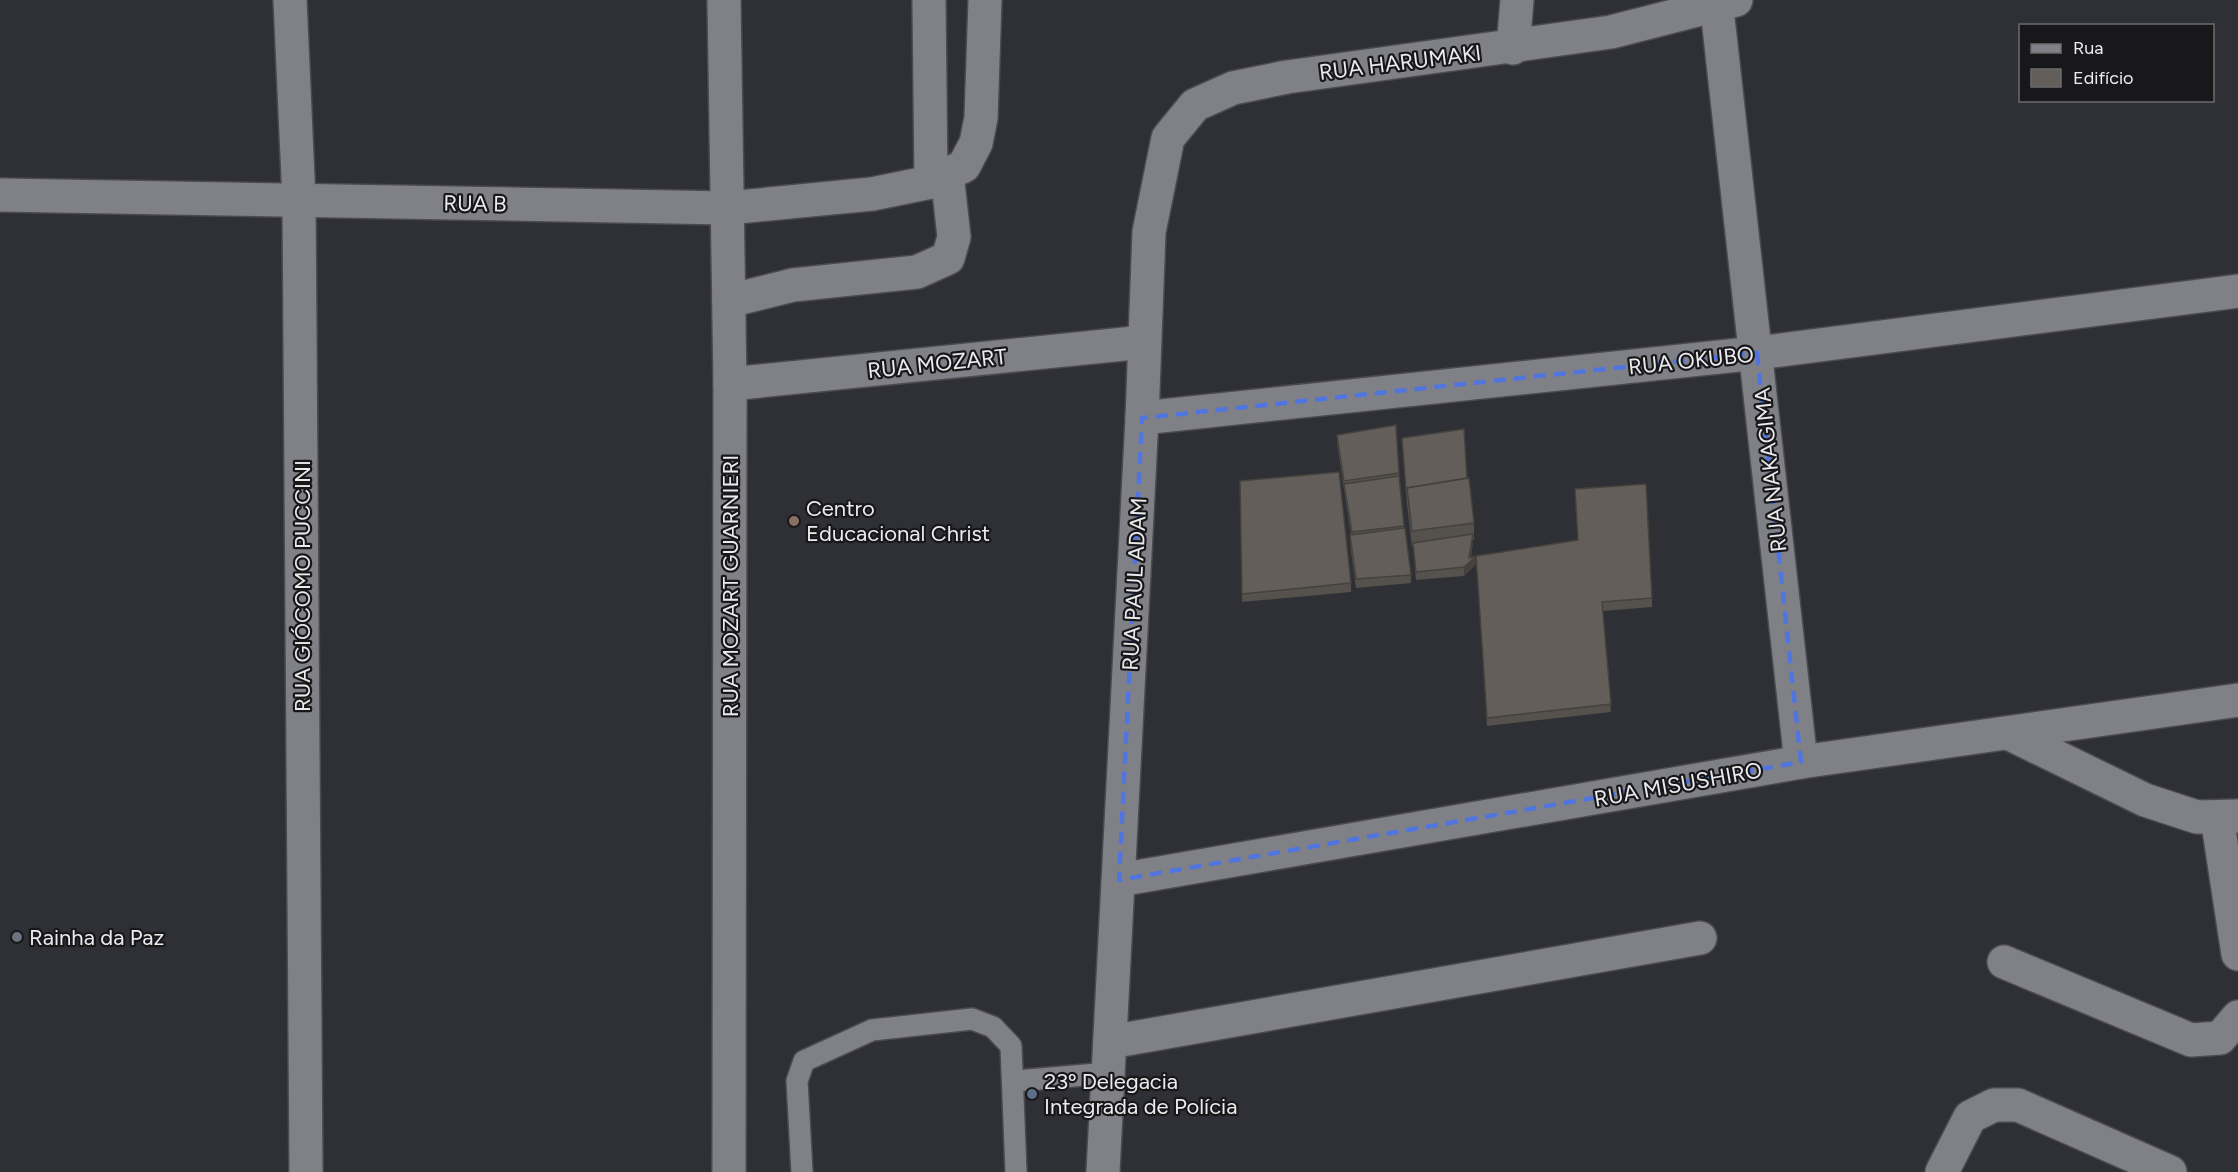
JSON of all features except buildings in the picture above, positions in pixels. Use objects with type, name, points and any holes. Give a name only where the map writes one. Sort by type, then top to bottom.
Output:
[{"type":"street","name":"RUA GIÓCOMO PUCCINI","points":[[290,0],[299,200],[306,1172]]},
{"type":"street","name":"RUA MOZART GUARNIERI","points":[[724,0],[730,384],[729,1172]]},
{"type":"street","points":[[729,301],[793,285],[916,272],[948,258],[954,237],[939,178],[929,0]]},
{"type":"street","name":"RUA B","points":[[0,195],[728,208],[872,194],[939,178],[964,166],[976,143],[981,118],[985,0]]},
{"type":"street","name":"RUA HARUMAKI","points":[[1513,48],[1517,0]]},
{"type":"street","name":"RUA HARUMAKI","points":[[1287,77],[1611,33],[1722,1]]},
{"type":"street","name":"RUA NAKAGIMA","points":[[1722,1],[1801,762]]},
{"type":"street","name":"RUA PAUL ADAM","points":[[1103,1172],[1142,418],[1149,232],[1168,138],[1195,105],[1233,88],[1287,77]]},
{"type":"street","name":"RUA OKUBO","points":[[1142,418],[1757,353],[2238,291]]},
{"type":"street","name":"RUA MOZART","points":[[730,384],[1144,342]]},
{"type":"street","name":"RUA MISUSHIRO","points":[[1119,880],[1801,762],[2238,700]]},
{"type":"street","points":[[2010,734],[2145,800],[2197,817],[2228,816],[2238,954]]},
{"type":"street","points":[[1109,1058],[1700,938]]},
{"type":"street","points":[[2004,962],[2191,1040],[2220,1038],[2238,1017]]},
{"type":"street","points":[[1942,1172],[1970,1117],[1994,1105],[2018,1106],[2170,1172]]},
{"type":"lane","points":[[802,1172],[797,1082],[804,1061],[872,1030],[972,1020],[993,1027],[1011,1046],[1016,1172]]},
{"type":"lane","points":[[1014,1081],[1109,1058]]},
{"type":"highlighted area","points":[[1757,353],[1801,762],[1119,880],[1142,418]]},
{"type":"place","name":"Centro Educacional Christ","points":[[794,521]]},
{"type":"place","name":"Rainha da Paz","points":[[17,937]]},
{"type":"place","name":"23º Delegacia Integrada de Polícia","points":[[1032,1094]]}]
